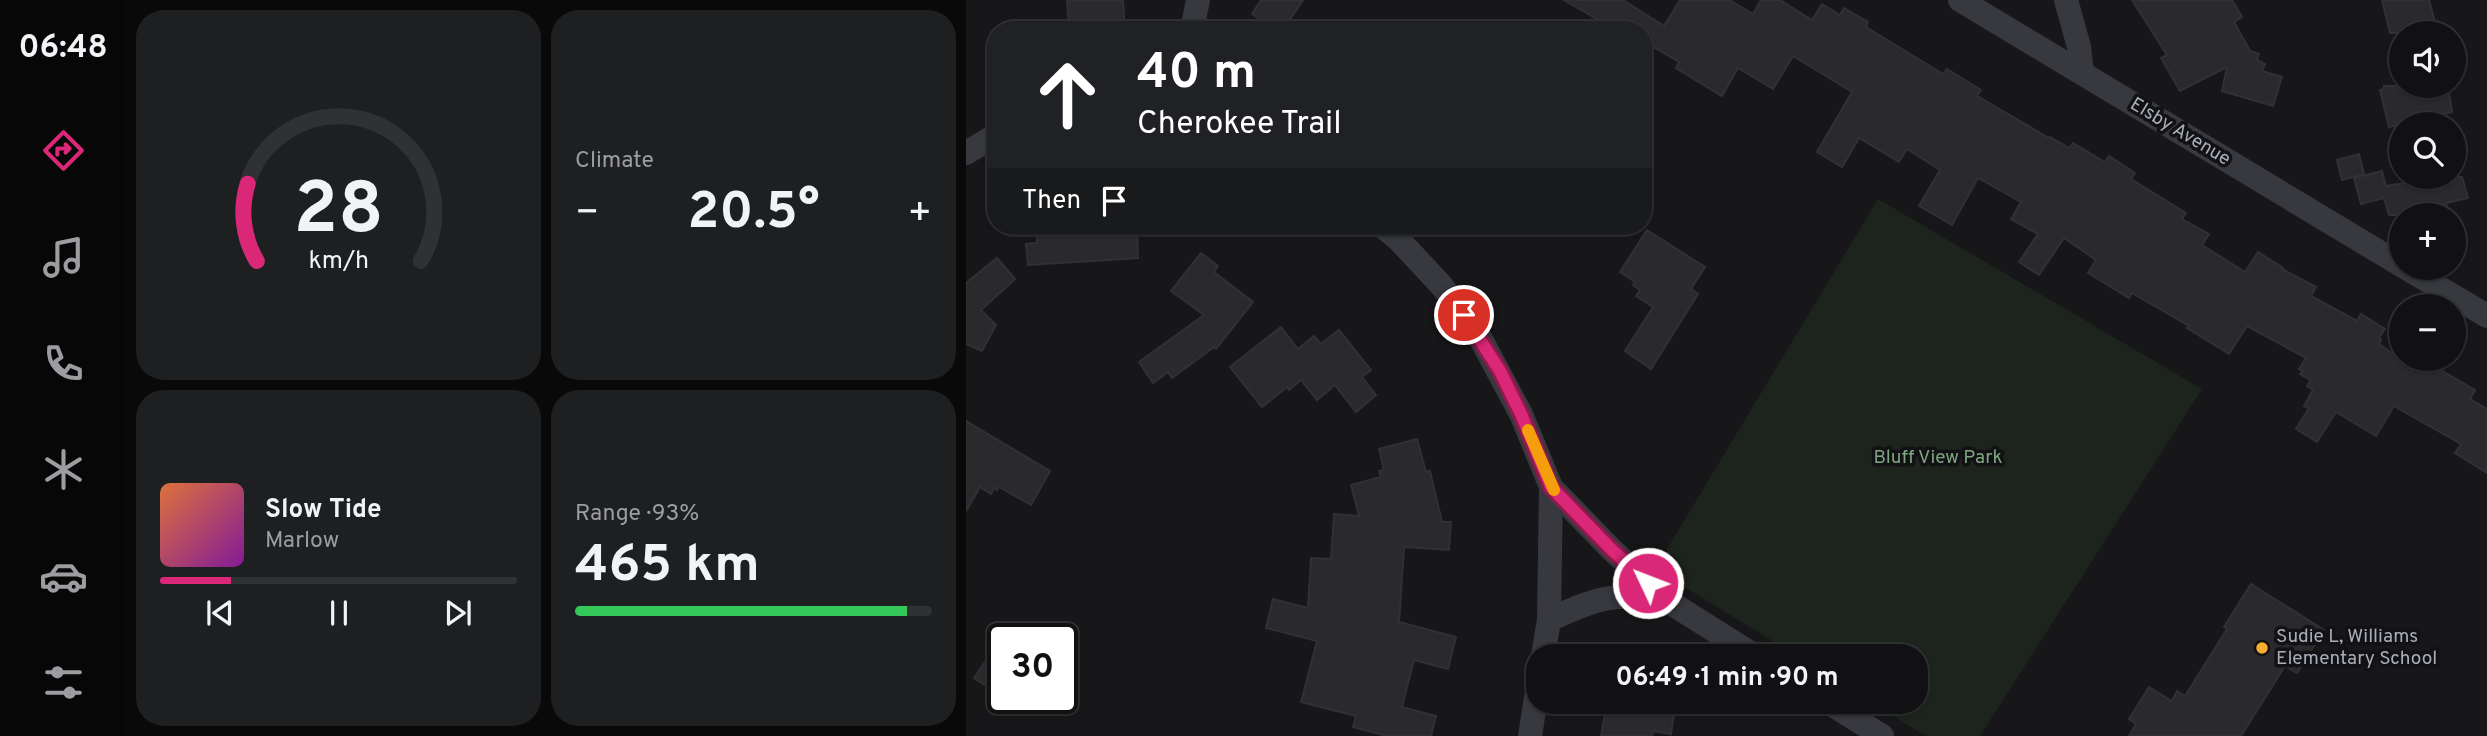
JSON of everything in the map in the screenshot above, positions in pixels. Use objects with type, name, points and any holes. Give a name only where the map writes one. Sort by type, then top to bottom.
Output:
[{"type":"street","points":[[1194,21],[1198,0]]},
{"type":"street","name":"Elsby Avenue","points":[[1960,0],[2389,258]]},
{"type":"street","points":[[2066,0],[2079,47],[2082,73]]},
{"type":"street","points":[[966,153],[987,140]]},
{"type":"street","points":[[1393,235],[1441,285],[1476,330],[1521,414],[1551,487],[1611,549],[1666,600],[1736,644]]},
{"type":"street","points":[[2426,280],[2487,316]]},
{"type":"street","points":[[1545,644],[1549,620],[1551,487]]},
{"type":"street","points":[[1549,620],[1594,600],[1635,595],[1666,600]]},
{"type":"street","points":[[1530,736],[1533,714]]},
{"type":"street","points":[[1847,714],[1882,736]]},
{"type":"green space","name":"Bluff View Park","points":[[1878,199],[2202,389],[1980,736],[1926,736],[1890,714],[1928,714],[1928,644],[1777,644],[1655,569]]},
{"type":"building","points":[[1067,0],[1123,0],[1124,21],[1069,21]]},
{"type":"building","points":[[1261,0],[1303,0],[1289,21],[1263,21],[1252,14]]},
{"type":"building","points":[[1564,0],[1623,0],[1664,26],[1680,0],[1729,0],[1753,14],[1761,0],[1780,0],[1812,20],[1822,4],[1840,15],[1844,8],[1868,22],[1866,27],[1943,74],[1947,69],[1981,90],[1977,96],[2049,138],[2069,148],[2073,143],[2105,162],[2109,156],[2135,173],[2131,179],[2186,213],[2182,219],[2209,234],[2202,245],[2245,272],[2258,252],[2282,269],[2316,287],[2311,296],[2357,321],[2361,314],[2385,329],[2379,338],[2379,344],[2389,351],[2389,371],[2443,371],[2475,390],[2470,399],[2487,409],[2487,473],[2455,453],[2461,444],[2394,406],[2376,436],[2336,412],[2317,442],[2296,429],[2309,408],[2304,406],[2313,390],[2307,386],[2311,380],[2300,374],[2303,371],[2299,369],[2306,358],[2247,326],[2229,354],[2187,328],[2189,326],[2132,293],[2129,298],[2088,273],[2096,260],[2064,238],[2039,275],[2019,262],[2038,234],[2011,219],[2021,202],[1978,178],[1952,225],[1919,206],[1940,170],[1907,149],[1899,162],[1859,138],[1842,167],[1817,152],[1852,92],[1793,56],[1773,89],[1738,68],[1722,96],[1676,68],[1679,62],[1652,46],[1652,21],[1600,21]]},
{"type":"building","points":[[2132,0],[2232,0],[2242,17],[2234,22],[2250,51],[2259,54],[2257,60],[2265,64],[2262,71],[2282,77],[2273,106],[2222,91],[2227,67],[2180,91],[2161,58],[2167,55]]},
{"type":"building","points":[[2382,0],[2429,0],[2435,21],[2389,21],[2389,29]]},
{"type":"building","points":[[2384,86],[2389,86],[2389,98],[2450,98],[2452,112],[2389,112],[2389,127],[2380,90],[2384,89]]},
{"type":"building","points":[[2359,154],[2364,174],[2342,180],[2337,160]]},
{"type":"building","points":[[2382,171],[2389,189],[2465,189],[2468,198],[2446,203],[2389,203],[2389,215],[2384,198],[2361,204],[2354,178]]},
{"type":"building","points":[[1652,233],[1705,267],[1691,289],[1698,294],[1651,369],[1625,351],[1653,307],[1636,296],[1640,290],[1633,285],[1635,282],[1620,272],[1644,235]]},
{"type":"building","points":[[1037,235],[1137,235],[1138,258],[1028,265],[1026,244],[1037,243]]},
{"type":"building","points":[[1201,253],[1218,266],[1214,272],[1253,302],[1216,349],[1214,347],[1172,378],[1168,372],[1153,383],[1139,362],[1204,315],[1171,291]]},
{"type":"building","points":[[997,258],[1015,279],[981,310],[996,325],[982,351],[966,344],[966,283]]},
{"type":"building","points":[[1281,327],[1298,349],[1314,336],[1321,344],[1339,330],[1371,370],[1362,377],[1376,395],[1356,412],[1335,385],[1317,400],[1301,380],[1289,390],[1287,387],[1262,407],[1230,367]]},
{"type":"building","points":[[966,421],[1050,471],[1031,505],[999,487],[997,490],[994,488],[991,494],[980,487],[966,511]]},
{"type":"building","points":[[1417,439],[1426,472],[1430,471],[1442,522],[1451,522],[1449,550],[1404,547],[1399,622],[1456,637],[1448,669],[1414,660],[1402,707],[1436,716],[1431,736],[1387,736],[1353,727],[1356,716],[1301,702],[1317,641],[1266,628],[1273,599],[1308,608],[1311,558],[1331,559],[1334,514],[1359,516],[1351,485],[1381,477],[1379,471],[1384,470],[1379,449]]},
{"type":"building","points":[[2251,584],[2324,630],[2297,673],[2285,666],[2241,736],[2129,736],[2136,724],[2129,719],[2149,687],[2172,701],[2177,691],[2185,696],[2227,629],[2224,627]]},
{"type":"building","points":[[987,659],[987,687],[974,678]]},
{"type":"building","points":[[1605,714],[1674,714],[1671,734],[1653,731],[1652,736],[1601,736]]},
{"type":"slow traffic","points":[[1528,430],[1554,490]]},
{"type":"place","name":"Sudie L, Williams Elementary School","points":[[2262,648]]},
{"type":"route","points":[[1464,315],[1500,371],[1540,456],[1551,487],[1648,583]]}]
